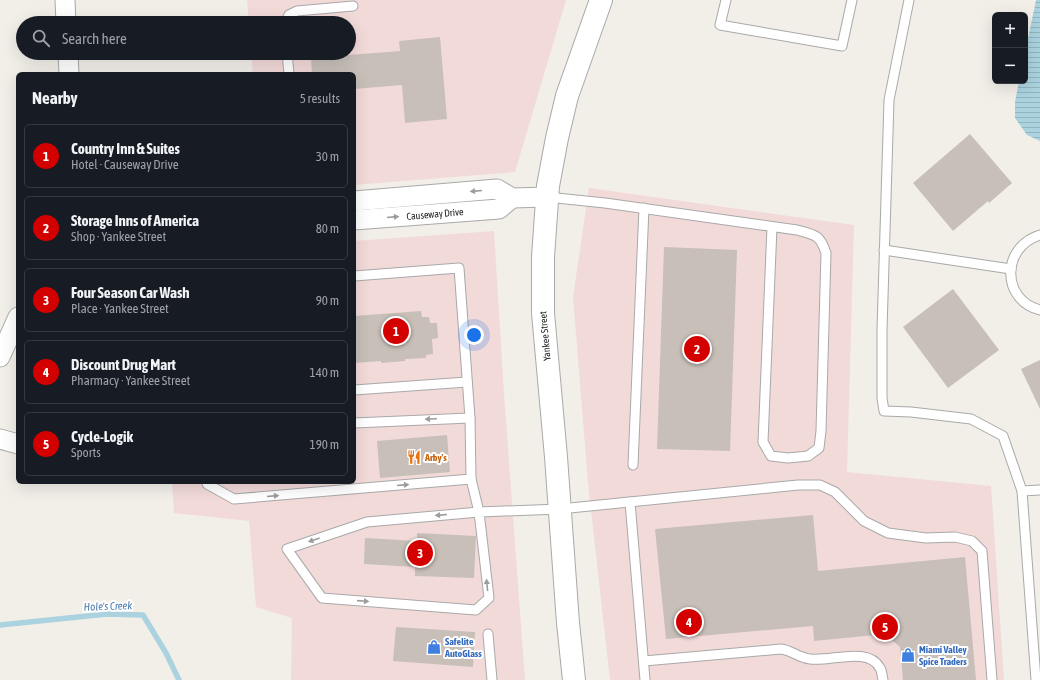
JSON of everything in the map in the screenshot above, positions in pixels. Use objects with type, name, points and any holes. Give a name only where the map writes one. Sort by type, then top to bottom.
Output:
[{"type":"street","points":[[65,0],[66,16]]},
{"type":"street","name":"Yankee Street","points":[[574,680],[543,313],[543,257],[548,186],[556,138],[567,96],[602,0]]},
{"type":"street","points":[[68,60],[69,72]]},
{"type":"street","name":"Causeway Drive","points":[[356,201],[497,189],[512,198],[548,197]]},
{"type":"street","name":"Causeway Drive","points":[[356,220],[499,209],[512,198]]},
{"type":"street","points":[[0,357],[16,321]]},
{"type":"street","points":[[0,439],[16,443]]},
{"type":"lane","points":[[726,0],[720,25],[842,46],[852,0]]},
{"type":"lane","points":[[909,0],[889,100],[882,330],[882,398],[884,411],[911,412],[971,419],[1003,436],[1022,491],[1036,632],[1036,680]]},
{"type":"lane","points":[[288,16],[297,11],[353,6]]},
{"type":"lane","points":[[287,60],[288,72]]},
{"type":"lane","points":[[548,197],[644,208],[772,227],[812,234],[822,241],[826,253],[821,431],[819,448],[808,456],[788,458],[771,456],[763,442],[772,227]]},
{"type":"lane","points":[[633,465],[644,208]]},
{"type":"lane","points":[[1040,235],[1031,238],[1022,245],[1012,261],[1011,268],[1011,280],[1016,293],[1025,303],[1040,310]]},
{"type":"lane","points":[[884,250],[1011,268]]},
{"type":"lane","points":[[356,276],[459,268],[470,418],[471,479],[480,512],[489,598],[476,610],[322,598],[287,549],[367,522],[480,512],[560,509],[798,485],[820,485],[835,492],[864,521],[888,533],[926,538],[955,537],[972,541],[982,551],[992,680]]},
{"type":"lane","points":[[356,390],[467,382]]},
{"type":"lane","points":[[356,423],[470,418]]},
{"type":"lane","points":[[207,484],[234,499],[471,479]]},
{"type":"lane","points":[[1022,491],[1040,490]]},
{"type":"lane","points":[[630,502],[645,680]]},
{"type":"lane","points":[[488,634],[492,680]]},
{"type":"lane","points":[[644,661],[781,649],[788,650],[803,658],[812,659],[865,656],[876,661],[881,669],[882,680]]},
{"type":"shaded area","points":[[247,0],[566,0],[515,172],[356,185],[356,72],[253,72],[252,60],[356,60],[356,16],[248,16]]},
{"type":"shaded area","points":[[589,188],[854,225],[847,472],[991,486],[1004,680],[610,680],[588,483],[573,297]]},
{"type":"shaded area","points":[[494,231],[504,394],[525,680],[291,680],[292,618],[256,607],[249,521],[174,513],[172,484],[356,484],[356,241]]},
{"type":"water","points":[[1036,0],[1040,0],[1040,141],[1027,135],[1015,118],[1015,102],[1018,84],[1028,84],[1028,39]]},
{"type":"building","points":[[440,37],[447,119],[405,123],[402,85],[356,89],[356,72],[312,72],[311,60],[356,60],[356,54],[400,51],[399,41]]},
{"type":"building","points":[[970,134],[1012,183],[953,231],[913,183]]},
{"type":"building","points":[[664,247],[737,250],[730,451],[657,449]]},
{"type":"building","points":[[953,289],[999,350],[948,388],[903,327]]},
{"type":"building","points":[[421,311],[422,317],[429,317],[430,323],[437,323],[438,338],[432,339],[433,354],[426,355],[426,358],[405,359],[405,361],[356,363],[356,316]]},
{"type":"building","points":[[1040,360],[1040,409],[1021,369]]},
{"type":"building","name":"Arby's","points":[[447,435],[450,472],[380,478],[377,441]]},
{"type":"building","points":[[813,515],[818,571],[965,557],[976,680],[903,680],[900,647],[885,634],[814,641],[813,626],[666,639],[655,529]]},
{"type":"building","points":[[417,533],[476,536],[474,578],[415,576],[415,567],[364,564],[365,538],[417,541]]},
{"type":"building","name":"Safelite AutoGlass","points":[[396,627],[475,632],[473,667],[393,661]]},
{"type":"waterway","name":"Hole's Creek","points":[[0,625],[107,614],[143,615],[166,653],[179,680]]},
{"type":"place","name":"Country Inn & Suites","points":[[396,331]]},
{"type":"place","name":"Storage Inns of America","points":[[697,349]]},
{"type":"place","name":"Arby's","points":[[414,457]]},
{"type":"place","name":"Four Season Car Wash","points":[[420,553]]},
{"type":"place","name":"Discount Drug Mart","points":[[689,622]]},
{"type":"place","name":"Cycle-Logik","points":[[885,627]]},
{"type":"place","name":"Safelite AutoGlass","points":[[434,647]]},
{"type":"place","name":"Miami Valley Spice Traders","points":[[908,655]]}]
